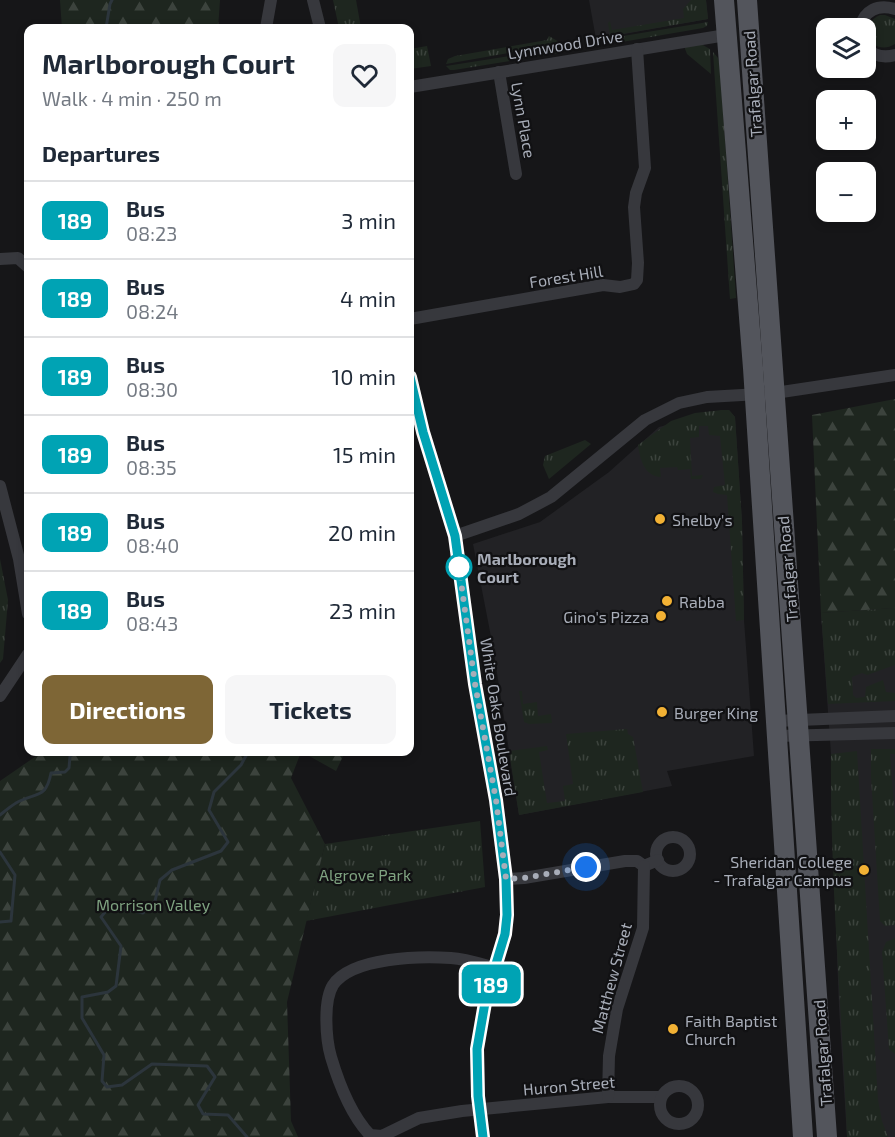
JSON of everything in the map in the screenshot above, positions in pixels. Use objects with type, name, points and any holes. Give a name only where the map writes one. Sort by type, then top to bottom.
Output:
[{"type":"main road","name":"Trafalgar Road","points":[[724,0],[754,396],[803,1137]]},
{"type":"main road","name":"Trafalgar Road","points":[[747,0],[827,1137]]},
{"type":"street","points":[[267,24],[271,0]]},
{"type":"street","points":[[314,0],[319,24]]},
{"type":"street","points":[[864,18],[875,8],[895,9]]},
{"type":"street","name":"Lynnwood Drive","points":[[414,86],[726,35]]},
{"type":"street","name":"Forest Hill","points":[[414,318],[603,285],[620,287],[634,284],[637,280],[638,263],[634,207],[645,168],[637,50]]},
{"type":"street","points":[[876,55],[883,57],[895,55]]},
{"type":"street","name":"Lynn Place","points":[[499,72],[516,174]]},
{"type":"street","points":[[0,259],[18,258],[24,263]]},
{"type":"street","points":[[455,536],[535,507],[551,497],[645,420],[679,403],[707,397],[754,396],[895,375]]},
{"type":"street","name":"White Oaks Boulevard","points":[[414,394],[423,432],[455,536],[475,684],[496,800],[506,879],[505,934],[484,1005],[477,1049],[479,1110],[483,1137]]},
{"type":"street","points":[[0,486],[19,559],[24,590]]},
{"type":"street","points":[[0,696],[24,660]]},
{"type":"street","points":[[799,728],[895,716]]},
{"type":"street","points":[[776,728],[895,733]]},
{"type":"street","points":[[506,879],[625,861],[637,861],[644,866],[658,860]]},
{"type":"street","name":"Matthew Street","points":[[608,1098],[609,1056],[617,1009],[643,928],[644,866]]},
{"type":"street","name":"Huron Street","points":[[496,968],[453,958],[413,957],[360,966],[345,974],[333,985],[328,1002],[327,1043],[338,1080],[363,1128],[370,1135],[382,1136],[420,1118],[462,1111],[608,1098],[661,1097]]},
{"type":"shaded area","points":[[589,0],[706,0],[708,19],[596,39]]},
{"type":"shaded area","points":[[729,410],[735,417],[742,521],[744,620],[754,756],[667,771],[672,786],[519,815],[493,647],[473,544],[540,522],[609,472],[659,427]]},
{"type":"shaded area","name":"Sheridan College - Trafalgar Campus","points":[[895,608],[895,1137],[847,1137],[839,1007],[831,754],[821,613]]},
{"type":"green space","points":[[60,0],[220,0],[218,24],[62,24]]},
{"type":"green space","points":[[333,0],[356,0],[360,24],[338,24]]},
{"type":"green space","points":[[691,0],[706,0],[708,19],[610,36],[608,23],[610,21],[612,30],[684,18],[683,9]]},
{"type":"green space","points":[[885,15],[895,19],[895,44],[887,47],[876,45],[876,18]]},
{"type":"green space","points":[[708,22],[703,28],[616,43],[611,38]]},
{"type":"green space","points":[[549,36],[560,44],[446,64],[448,59],[455,56],[547,40]]},
{"type":"green space","points":[[701,44],[710,49],[711,74],[687,54],[684,46]]},
{"type":"green space","points":[[427,46],[431,66],[414,68],[414,48]]},
{"type":"green space","points":[[560,48],[558,53],[554,54],[454,70],[446,66]]},
{"type":"green space","points":[[713,52],[718,58],[720,67],[736,298],[730,299]]},
{"type":"green space","points":[[895,399],[895,608],[821,613],[812,415]]},
{"type":"green space","points":[[729,410],[735,417],[742,521],[744,620],[736,621],[727,495],[713,492],[714,487],[725,485],[720,436],[709,435],[708,426],[699,426],[699,437],[690,438],[692,476],[703,475],[701,479],[691,479],[690,469],[678,470],[677,467],[660,468],[661,477],[651,474],[644,466],[638,445],[671,421],[695,413]]},
{"type":"green space","points":[[585,440],[591,444],[549,479],[543,465],[545,456]]},
{"type":"green space","points":[[0,559],[8,600],[3,659],[0,663]]},
{"type":"green space","points":[[895,608],[895,665],[867,675],[862,673],[852,677],[853,695],[856,698],[865,697],[866,687],[883,680],[886,692],[895,693],[895,701],[828,704],[821,613]]},
{"type":"green space","points":[[519,691],[522,691],[523,704],[537,702],[538,716],[551,714],[552,723],[529,724],[524,722]]},
{"type":"green space","points":[[627,729],[628,734],[633,737],[643,792],[519,815],[509,751],[547,746],[548,750],[539,752],[547,803],[565,801],[563,786],[573,784],[566,734]]},
{"type":"green space","points":[[871,749],[895,749],[895,754],[890,754],[895,820],[895,925],[885,926],[880,921]]},
{"type":"green space","points":[[857,751],[878,1100],[888,1137],[847,1137],[834,898],[831,754]]},
{"type":"green space","name":"Morrison Valley","points":[[36,756],[299,756],[291,778],[325,844],[287,1002],[291,1121],[298,1137],[0,1137],[0,781]]},
{"type":"green space","points":[[309,756],[343,756],[336,771]]},
{"type":"green space","name":"Algrove Park","points":[[480,821],[485,887],[306,921],[325,844]]},
{"type":"green space","points":[[895,938],[895,1054],[889,1049],[882,952],[886,942]]},
{"type":"waterway","points":[[107,24],[112,0]]},
{"type":"waterway","points":[[0,815],[16,803],[43,791],[49,782],[51,773],[65,772],[69,768],[70,756]]},
{"type":"waterway","points":[[246,756],[241,765],[214,792],[209,810],[228,842],[221,851],[172,870],[160,880],[155,901],[143,913],[110,906],[101,917],[121,946],[116,986],[108,992],[82,997],[82,1018],[104,1055],[102,1081],[107,1087],[122,1085],[152,1064],[207,1066],[215,1077],[198,1105],[203,1114],[228,1115],[247,1137]]},
{"type":"waterway","points":[[0,852],[15,875],[11,921],[0,922]]},
{"type":"bus line","name":"189","points":[[414,394],[423,432],[455,536],[475,684],[496,800],[506,879],[505,934],[486,997],[477,1049],[478,1096],[483,1137]]},
{"type":"place","name":"Shelby's","points":[[660,519]]},
{"type":"place","name":"Marlborough Court","points":[[459,567]]},
{"type":"place","name":"Rabba","points":[[667,601]]},
{"type":"place","name":"Gino's Pizza","points":[[661,616]]},
{"type":"place","name":"Burger King","points":[[662,712]]},
{"type":"place","name":"Sheridan College - Trafalgar Campus","points":[[864,870]]},
{"type":"place","name":"Faith Baptist Church","points":[[673,1029]]},
{"type":"route","points":[[459,567],[475,684],[496,800],[506,879],[586,867]]}]
